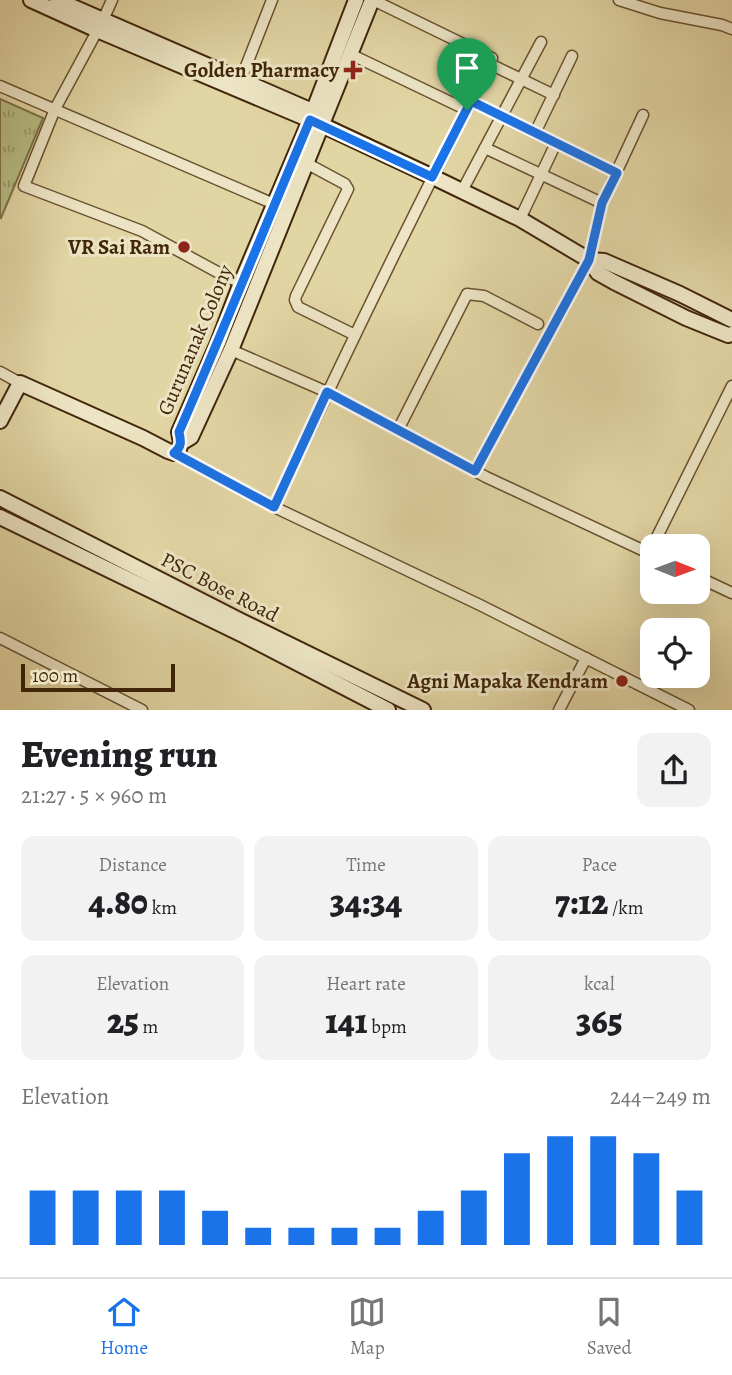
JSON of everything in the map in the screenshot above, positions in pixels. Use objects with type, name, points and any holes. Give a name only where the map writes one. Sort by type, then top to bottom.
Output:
[{"type":"street","points":[[31,0],[241,79],[520,219],[589,260],[598,273],[614,282],[686,318],[728,335],[732,334]]},
{"type":"street","points":[[57,0],[100,25],[318,118]]},
{"type":"street","points":[[112,0],[55,109],[24,186],[142,231],[242,283]]},
{"type":"street","name":"Gurunanak Colony","points":[[178,448],[191,438],[231,350],[306,163],[356,0]]},
{"type":"street","points":[[274,507],[432,177],[491,64],[492,58],[372,0]]},
{"type":"street","name":"Gurunanak Colony","points":[[178,448],[179,432],[274,204],[350,54],[372,0]]},
{"type":"street","points":[[619,0],[660,13],[732,29]]},
{"type":"street","points":[[241,79],[270,1]]},
{"type":"street","points":[[462,191],[541,42]]},
{"type":"street","points":[[350,54],[469,106],[502,116],[617,173]]},
{"type":"street","points":[[535,133],[572,56]]},
{"type":"street","points":[[491,64],[554,94]]},
{"type":"street","points":[[0,86],[274,204]]},
{"type":"street","points":[[475,471],[589,260],[602,203],[643,115]]},
{"type":"street","points":[[520,219],[556,143]]},
{"type":"street","points":[[485,148],[602,203]]},
{"type":"street","points":[[306,163],[345,184],[348,189],[296,296],[296,304],[355,335]]},
{"type":"street","points":[[589,260],[604,261],[732,320]]},
{"type":"street","points":[[398,430],[467,294],[484,296],[538,324]]},
{"type":"street","points":[[231,350],[327,392],[475,471],[640,549]]},
{"type":"street","points":[[0,372],[168,451],[178,448],[274,507],[481,605],[689,710]]},
{"type":"street","points":[[0,421],[20,383]]},
{"type":"street","points":[[661,534],[732,386]]},
{"type":"street","name":"PSC Bose Road","points":[[0,498],[423,710]]},
{"type":"street","name":"PSC Bose Road","points":[[0,517],[245,636],[388,710]]},
{"type":"street","points":[[710,583],[732,593]]},
{"type":"street","points":[[0,638],[142,710]]},
{"type":"street","points":[[559,710],[586,658]]},
{"type":"green space","points":[[0,99],[43,118],[1,218],[0,217]]},
{"type":"place","name":"Golden Pharmacy","points":[[353,70]]},
{"type":"place","name":"VR Sai Ram","points":[[184,247]]},
{"type":"place","name":"Agni Mapaka Kendram","points":[[622,681]]},
{"type":"route","points":[[471,101],[617,173],[602,203],[589,260],[475,471],[327,392],[274,507],[174,453],[181,443],[179,432],[310,120],[432,177],[467,110],[471,101]]}]
